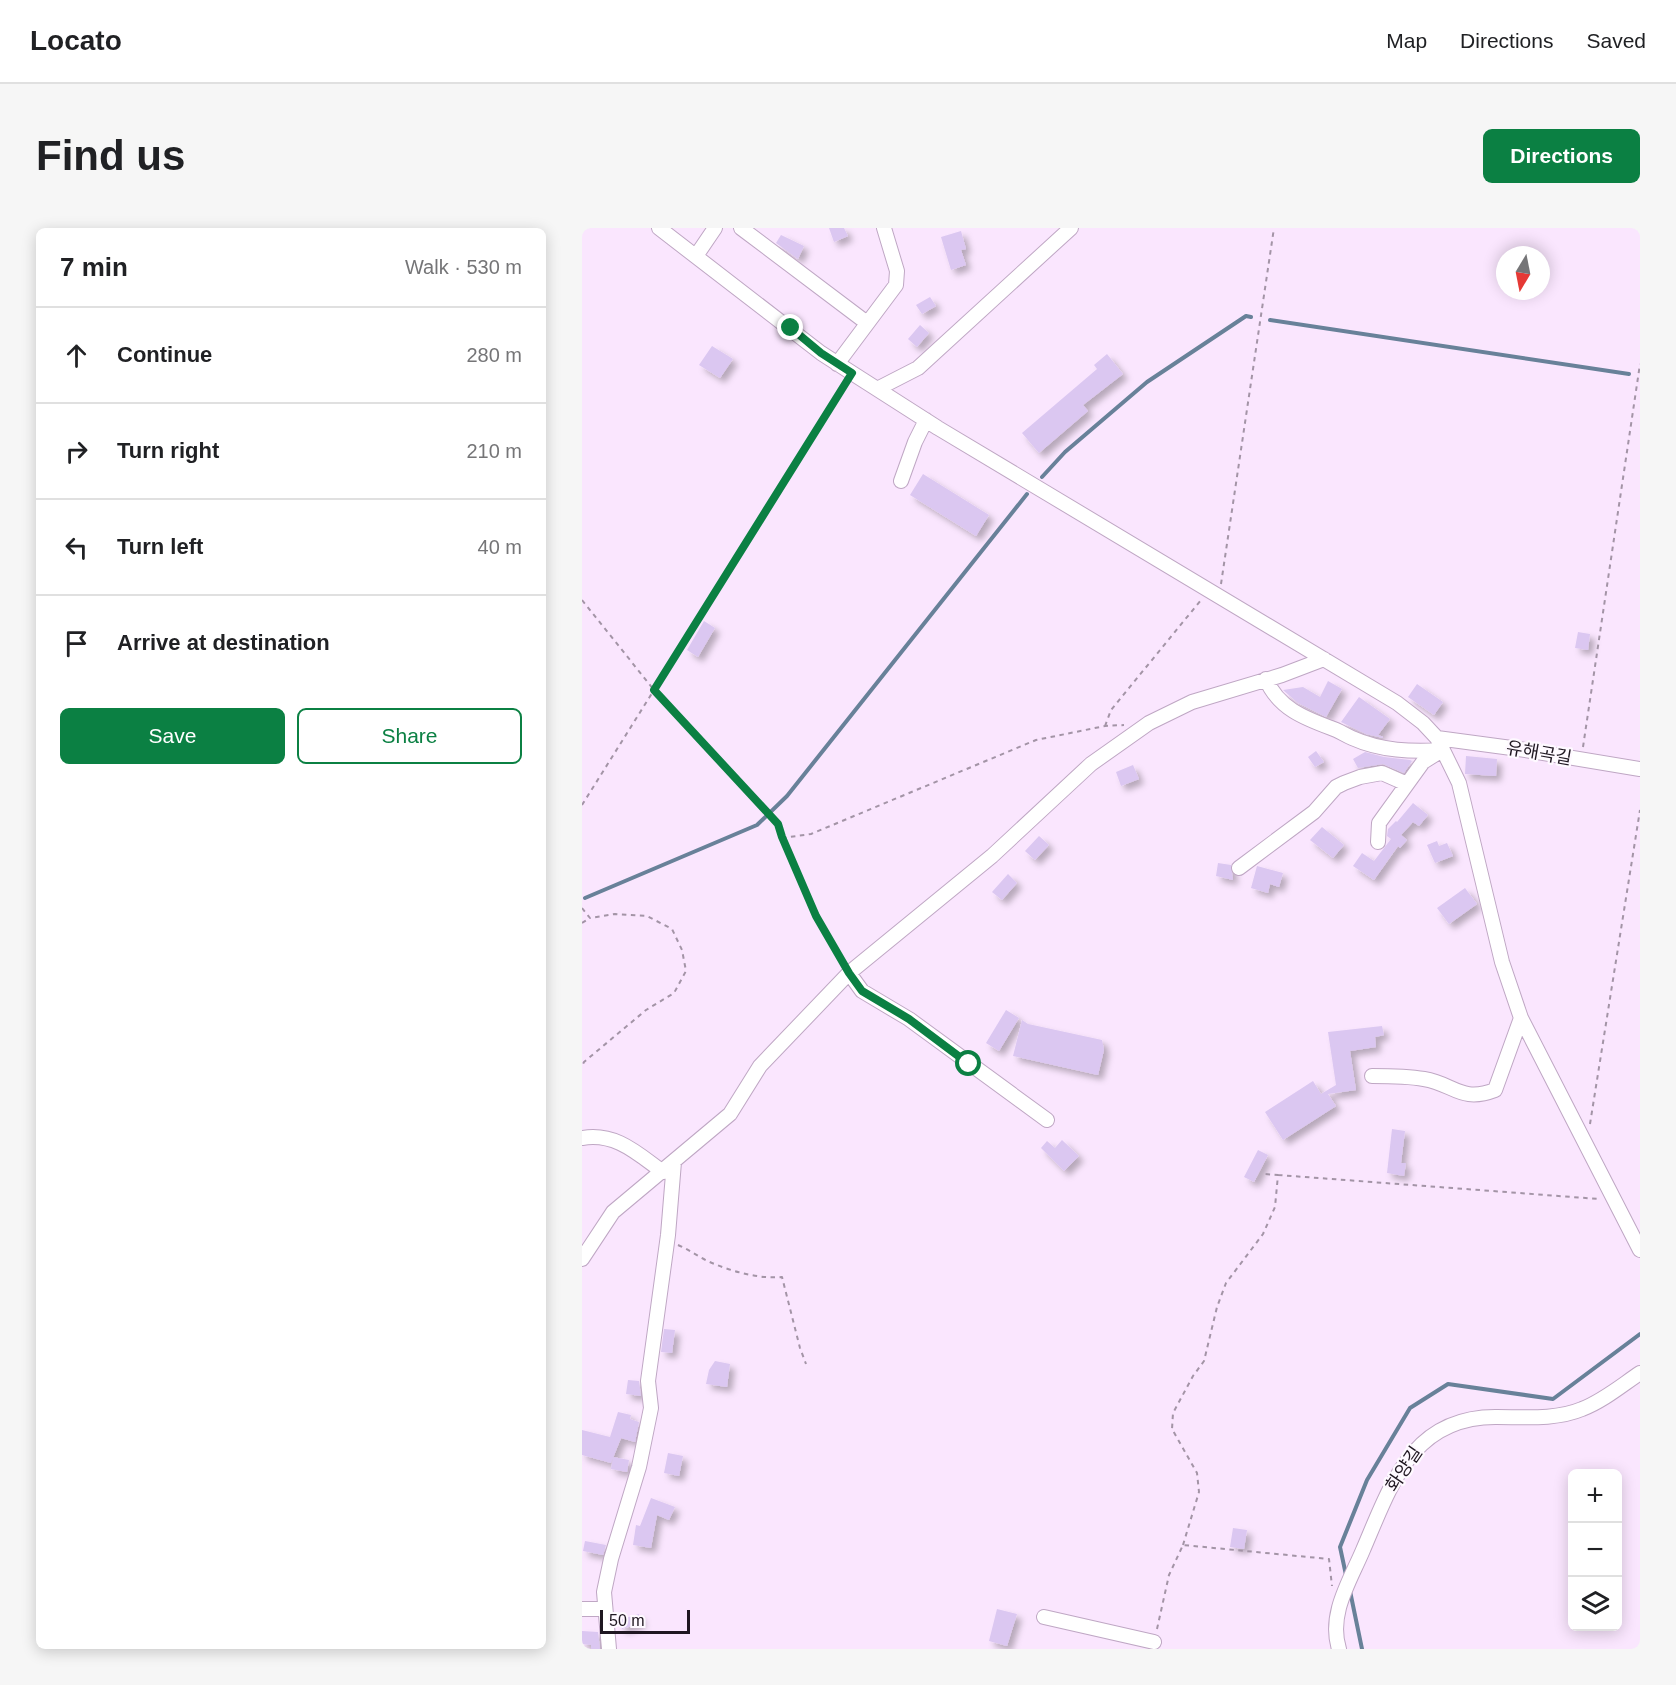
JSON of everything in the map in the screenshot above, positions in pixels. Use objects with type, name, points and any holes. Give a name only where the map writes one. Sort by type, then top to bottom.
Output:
[{"type":"street","points":[[659,228],[837,364],[926,420],[1397,703],[1423,723],[1440,744],[1459,783],[1502,962],[1521,1018],[1640,1250]]},
{"type":"street","points":[[696,256],[715,228]]},
{"type":"street","points":[[741,228],[867,323]]},
{"type":"street","points":[[837,364],[894,289],[897,271],[884,228]]},
{"type":"street","points":[[877,389],[918,368],[1071,228]]},
{"type":"street","points":[[901,481],[915,442],[926,420]]},
{"type":"street","points":[[583,1252],[613,1212],[730,1114],[760,1066],[849,973],[992,856],[1091,764],[1139,730],[1192,702],[1266,680],[1324,659]]},
{"type":"street","name":"유해곡길","points":[[1266,680],[1270,688],[1295,713],[1351,738],[1386,749],[1419,752],[1440,744],[1472,742],[1640,769]]},
{"type":"street","points":[[1378,842],[1379,823],[1423,762],[1440,744]]},
{"type":"street","points":[[1239,868],[1314,812],[1336,787],[1344,783],[1382,773],[1407,784]]},
{"type":"street","points":[[849,973],[862,991],[909,1019],[1047,1120]]},
{"type":"street","points":[[1372,1076],[1426,1079],[1458,1092],[1479,1096],[1495,1090],[1521,1018]]},
{"type":"street","points":[[582,1138],[611,1138],[621,1142],[663,1172]]},
{"type":"street","points":[[609,1649],[604,1592],[610,1559],[639,1467],[651,1408],[648,1381],[667,1243],[674,1162]]},
{"type":"street","name":"화양길","points":[[1339,1649],[1335,1630],[1337,1599],[1354,1572],[1396,1476],[1415,1449],[1432,1434],[1451,1425],[1473,1419],[1535,1417],[1572,1412],[1593,1403],[1640,1373]]},
{"type":"street","points":[[582,1609],[605,1609]]},
{"type":"street","points":[[1044,1617],[1154,1642]]},
{"type":"path","points":[[1105,726],[1111,710],[1214,593],[1274,228]]},
{"type":"path","points":[[1581,760],[1640,364]]},
{"type":"path","points":[[582,805],[852,373]]},
{"type":"path","points":[[582,600],[654,690],[778,824],[816,916],[849,973]]},
{"type":"path","points":[[782,837],[811,834],[1036,740],[1105,726],[1127,724]]},
{"type":"path","points":[[1591,1124],[1640,810]]},
{"type":"path","points":[[582,908],[590,918]]},
{"type":"path","points":[[582,922],[590,918],[615,914],[647,916],[672,929],[682,950],[686,971],[674,993],[646,1010],[582,1066]]},
{"type":"path","points":[[1265,1174],[1614,1200]]},
{"type":"path","points":[[1154,1642],[1169,1575],[1183,1545],[1199,1491],[1197,1473],[1172,1429],[1173,1413],[1204,1361],[1217,1307],[1226,1283],[1263,1234],[1275,1207],[1278,1174]]},
{"type":"path","points":[[667,1243],[680,1246],[729,1269],[754,1275],[782,1277],[806,1364]]},
{"type":"path","points":[[1183,1545],[1329,1559],[1337,1599]]},
{"type":"building","points":[[829,228],[844,228],[848,236],[834,242]]},
{"type":"building","points":[[961,231],[966,249],[961,250],[966,265],[951,270],[941,237]]},
{"type":"building","points":[[781,235],[804,246],[798,259],[776,243]]},
{"type":"building","points":[[930,297],[936,306],[922,314],[916,305]]},
{"type":"building","points":[[920,325],[929,333],[917,347],[908,339]]},
{"type":"building","points":[[712,346],[733,359],[720,378],[699,365]]},
{"type":"building","points":[[1107,354],[1123,374],[1083,405],[1088,411],[1039,453],[1022,433],[1097,369],[1094,365]]},
{"type":"building","points":[[923,474],[989,515],[976,536],[910,495]]},
{"type":"building","points":[[704,621],[715,628],[698,657],[687,650]]},
{"type":"building","points":[[1578,632],[1590,634],[1588,650],[1575,648]]},
{"type":"building","points":[[1328,681],[1342,689],[1326,717],[1298,703],[1283,690],[1303,687],[1320,697]]},
{"type":"building","points":[[1417,684],[1443,702],[1434,715],[1408,697]]},
{"type":"building","points":[[1359,697],[1390,719],[1378,735],[1383,738],[1366,734],[1341,722]]},
{"type":"building","points":[[1316,751],[1324,762],[1315,767],[1308,757]]},
{"type":"building","points":[[1365,752],[1412,761],[1404,773],[1383,764],[1358,768],[1353,759]]},
{"type":"building","points":[[1466,756],[1497,759],[1496,776],[1465,774]]},
{"type":"building","points":[[1133,765],[1139,779],[1121,786],[1116,772]]},
{"type":"building","points":[[1413,803],[1428,815],[1419,826],[1413,822],[1401,835],[1407,840],[1400,848],[1398,846],[1374,880],[1353,866],[1362,853],[1374,861],[1391,839],[1387,836],[1388,829]]},
{"type":"building","points":[[1322,827],[1344,845],[1333,858],[1310,840]]},
{"type":"building","points":[[1039,836],[1049,845],[1035,860],[1025,851]]},
{"type":"building","points":[[1437,841],[1439,846],[1447,843],[1453,856],[1435,863],[1427,845]]},
{"type":"building","points":[[1218,863],[1231,865],[1233,880],[1216,876]]},
{"type":"building","points":[[1257,866],[1283,873],[1279,887],[1270,884],[1268,893],[1251,888]]},
{"type":"building","points":[[1008,874],[1017,883],[1002,900],[992,892]]},
{"type":"building","points":[[1465,888],[1477,904],[1449,924],[1437,908]]},
{"type":"building","points":[[1006,1010],[1019,1018],[999,1051],[986,1043]]},
{"type":"building","points":[[1022,1020],[1028,1024],[1102,1040],[1104,1050],[1098,1075],[1013,1056]]},
{"type":"building","points":[[1382,1026],[1384,1035],[1375,1037],[1376,1047],[1350,1051],[1356,1090],[1328,1094],[1336,1106],[1283,1140],[1265,1112],[1313,1081],[1321,1094],[1336,1085],[1328,1032]]},
{"type":"building","points":[[1392,1129],[1405,1131],[1401,1163],[1406,1163],[1404,1176],[1387,1173]]},
{"type":"building","points":[[1062,1140],[1079,1156],[1064,1171],[1041,1148],[1047,1141],[1055,1148]]},
{"type":"building","points":[[1258,1150],[1268,1155],[1254,1182],[1244,1177]]},
{"type":"building","points":[[664,1329],[675,1330],[672,1353],[661,1352]]},
{"type":"building","points":[[715,1361],[730,1364],[727,1387],[706,1384],[709,1370]]},
{"type":"building","points":[[628,1380],[639,1381],[641,1396],[626,1394]]},
{"type":"building","points":[[618,1412],[631,1415],[630,1419],[639,1422],[635,1442],[621,1438],[611,1463],[582,1455],[582,1430],[610,1437]]},
{"type":"building","points":[[668,1453],[683,1456],[679,1476],[664,1473]]},
{"type":"building","points":[[613,1457],[629,1460],[627,1472],[611,1469]]},
{"type":"building","points":[[651,1498],[675,1507],[669,1520],[657,1515],[651,1548],[633,1545],[636,1525],[640,1526]]},
{"type":"building","points":[[1233,1528],[1247,1530],[1244,1549],[1230,1547]]},
{"type":"building","points":[[585,1541],[606,1545],[603,1555],[583,1551]]},
{"type":"building","points":[[997,1609],[1017,1614],[1007,1646],[989,1641]]},
{"type":"building","points":[[639,1614],[641,1623],[622,1629],[619,1620]]},
{"type":"building","points":[[582,1631],[598,1632],[600,1649],[591,1649],[591,1645],[582,1644]]},
{"type":"waterway","points":[[1042,477],[1065,452],[1147,382],[1246,316],[1251,317]]},
{"type":"waterway","points":[[1270,320],[1629,374]]},
{"type":"waterway","points":[[585,898],[757,825],[787,796],[1027,494]]},
{"type":"waterway","points":[[1346,1575],[1340,1547],[1367,1480],[1410,1408],[1448,1384],[1553,1399],[1640,1334]]},
{"type":"waterway","points":[[1350,1591],[1362,1649]]},
{"type":"route","points":[[791,328],[821,353],[852,373],[654,690],[778,824],[816,916],[862,991],[909,1019],[969,1064]]}]
